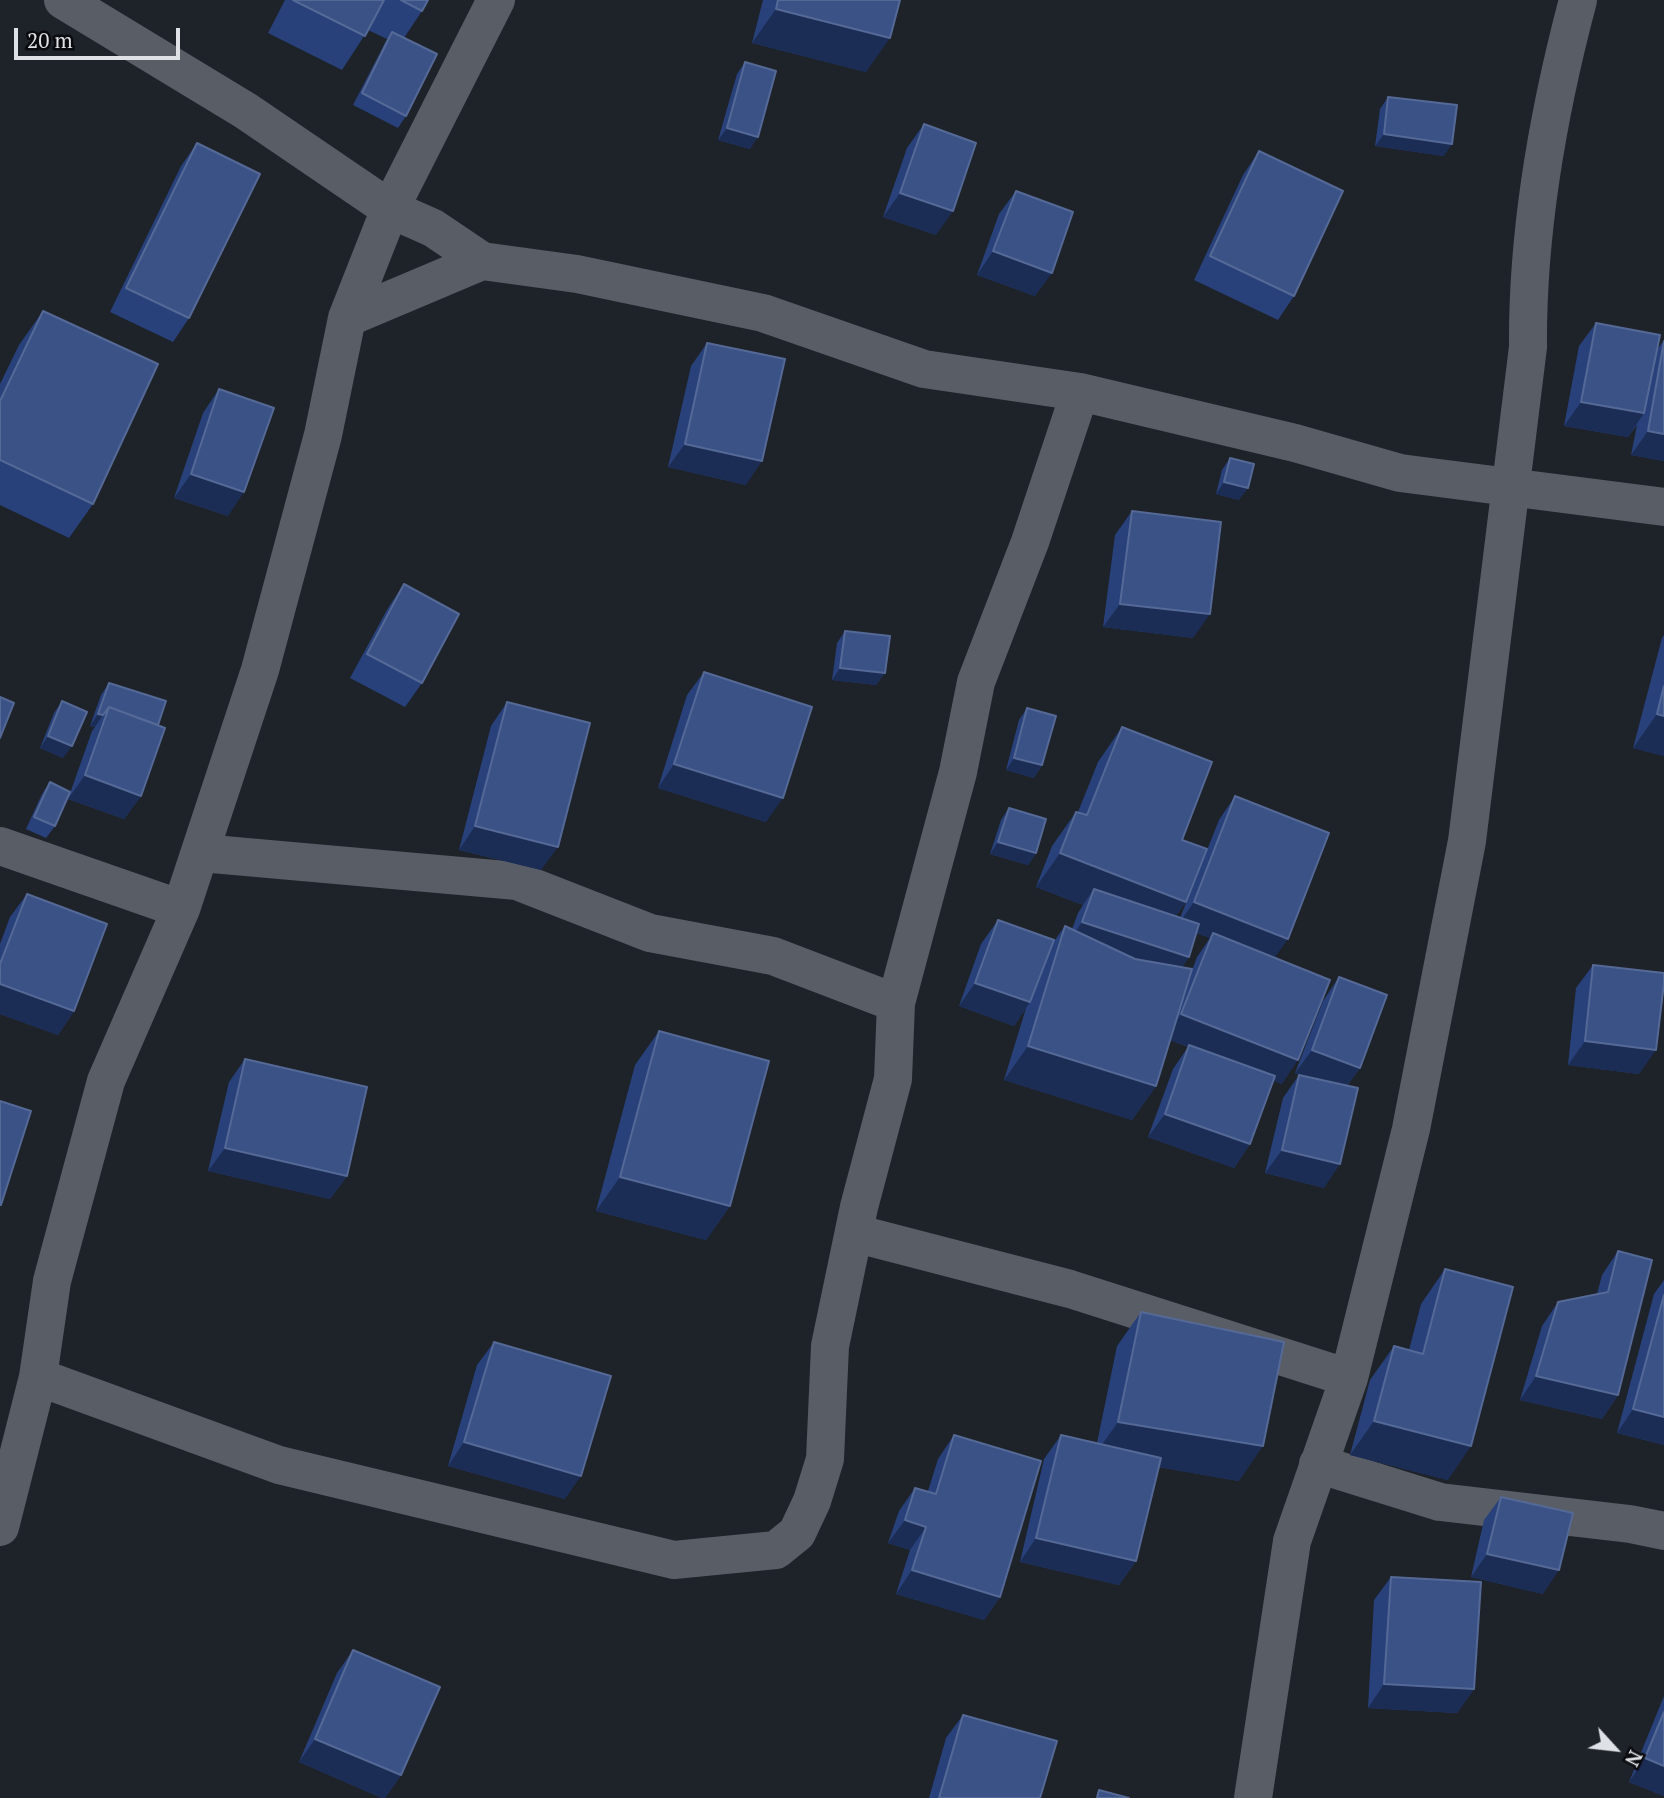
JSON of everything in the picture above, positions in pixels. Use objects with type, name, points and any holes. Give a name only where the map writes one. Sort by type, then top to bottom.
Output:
[{"type":"street","points":[[62,0],[110,15],[390,209],[433,228],[482,261],[577,274],[763,313],[924,369],[1080,392],[1295,443],[1400,473],[1664,507]]},
{"type":"street","points":[[0,1527],[38,1377],[52,1281],[106,1081],[181,909],[260,670],[323,435],[347,318],[390,209],[496,0]]},
{"type":"street","points":[[1253,1798],[1292,1541],[1349,1377],[1411,1129],[1466,841],[1528,347],[1528,303],[1536,206],[1578,0]]},
{"type":"street","points":[[347,318],[482,261]]},
{"type":"street","points":[[38,1377],[279,1465],[674,1560],[776,1550],[797,1533],[812,1501],[825,1459],[830,1346],[893,1079],[896,1003],[958,772],[976,682],[1030,542],[1080,392]]},
{"type":"street","points":[[0,846],[181,909]]},
{"type":"street","points":[[201,853],[517,881],[650,933],[772,956],[896,1003]]},
{"type":"street","points":[[855,1233],[1070,1289],[1349,1377]]},
{"type":"street","points":[[1318,1464],[1440,1502],[1630,1524],[1664,1531]]},
{"type":"building","points":[[293,0],[384,0],[365,36]]},
{"type":"building","points":[[401,0],[428,0],[422,11]]},
{"type":"building","points":[[778,0],[900,0],[890,38],[776,9]]},
{"type":"building","points":[[392,32],[437,54],[406,116],[362,93]]},
{"type":"building","points":[[745,62],[776,71],[758,137],[727,128]]},
{"type":"building","points":[[1388,97],[1457,105],[1452,144],[1384,134]]},
{"type":"building","points":[[924,124],[976,143],[953,211],[900,193]]},
{"type":"building","points":[[197,143],[260,174],[189,318],[126,288]]},
{"type":"building","points":[[1259,151],[1343,191],[1294,296],[1210,256]]},
{"type":"building","points":[[1016,191],[1073,212],[1052,273],[993,251]]},
{"type":"building","points":[[43,311],[158,364],[93,504],[0,460],[0,401]]},
{"type":"building","points":[[1596,323],[1660,335],[1644,413],[1581,402]]},
{"type":"building","points":[[1664,341],[1664,434],[1648,431]]},
{"type":"building","points":[[707,343],[785,359],[762,461],[685,444]]},
{"type":"building","points":[[219,389],[274,408],[244,492],[191,474]]},
{"type":"building","points":[[1230,458],[1254,464],[1248,488],[1224,482]]},
{"type":"building","points":[[1132,511],[1221,522],[1210,614],[1120,604]]},
{"type":"building","points":[[404,584],[459,614],[422,683],[367,654]]},
{"type":"building","points":[[845,631],[890,636],[885,673],[840,668]]},
{"type":"building","points":[[704,672],[812,707],[783,798],[674,764]]},
{"type":"building","points":[[109,683],[166,701],[158,725],[109,707],[103,715],[98,714]]},
{"type":"building","points":[[1664,686],[1664,716],[1657,714]]},
{"type":"building","points":[[0,697],[14,703],[0,738]]},
{"type":"building","points":[[62,701],[87,712],[72,746],[48,736]]},
{"type":"building","points":[[507,702],[590,723],[558,847],[475,826]]},
{"type":"building","points":[[109,707],[165,728],[141,796],[85,775]]},
{"type":"building","points":[[1027,708],[1056,716],[1042,765],[1014,758]]},
{"type":"building","points":[[1122,727],[1212,762],[1182,840],[1207,849],[1186,902],[1060,853],[1076,812],[1087,815]]},
{"type":"building","points":[[50,782],[70,792],[55,826],[34,817]]},
{"type":"building","points":[[1235,796],[1329,833],[1288,939],[1194,902]]},
{"type":"building","points":[[1009,808],[1046,819],[1036,853],[998,842]]},
{"type":"building","points":[[1094,889],[1199,924],[1189,957],[1082,922]]},
{"type":"building","points":[[27,894],[107,924],[74,1011],[0,984],[0,964]]},
{"type":"building","points":[[998,920],[1054,940],[1030,1002],[975,983]]},
{"type":"building","points":[[1065,926],[1135,959],[1192,969],[1156,1086],[1028,1046]]},
{"type":"building","points":[[1213,933],[1330,980],[1298,1060],[1181,1014]]},
{"type":"building","points":[[1593,965],[1664,973],[1656,1050],[1585,1041]]},
{"type":"building","points":[[1339,977],[1387,995],[1360,1068],[1312,1050]]},
{"type":"building","points":[[659,1031],[769,1061],[730,1206],[620,1177]]},
{"type":"building","points":[[1189,1045],[1275,1076],[1250,1144],[1165,1114]]},
{"type":"building","points":[[245,1059],[367,1087],[347,1176],[225,1148]]},
{"type":"building","points":[[1299,1075],[1358,1088],[1340,1164],[1282,1150]]},
{"type":"building","points":[[0,1101],[31,1111],[1,1205],[0,1205]]},
{"type":"building","points":[[1618,1251],[1652,1260],[1618,1395],[1536,1376],[1558,1302],[1608,1292]]},
{"type":"building","points":[[1445,1269],[1513,1287],[1471,1446],[1374,1421],[1394,1346],[1423,1354]]},
{"type":"building","points":[[1664,1295],[1664,1417],[1633,1409]]},
{"type":"building","points":[[1141,1312],[1284,1342],[1263,1446],[1118,1422]]},
{"type":"building","points":[[494,1342],[611,1376],[581,1476],[464,1442]]},
{"type":"building","points":[[954,1435],[1041,1461],[1000,1597],[912,1570],[926,1527],[905,1520],[915,1488],[936,1494]]},
{"type":"building","points":[[1061,1435],[1161,1458],[1136,1561],[1036,1538]]},
{"type":"building","points":[[1501,1497],[1573,1513],[1559,1570],[1487,1554]]},
{"type":"building","points":[[1391,1577],[1481,1582],[1474,1689],[1384,1684]]},
{"type":"building","points":[[353,1650],[440,1687],[401,1775],[315,1739]]},
{"type":"building","points":[[1664,1712],[1664,1766],[1645,1758]]},
{"type":"building","points":[[963,1715],[1057,1741],[1040,1798],[939,1798]]},
{"type":"building","points":[[1099,1790],[1129,1798],[1097,1798]]}]
